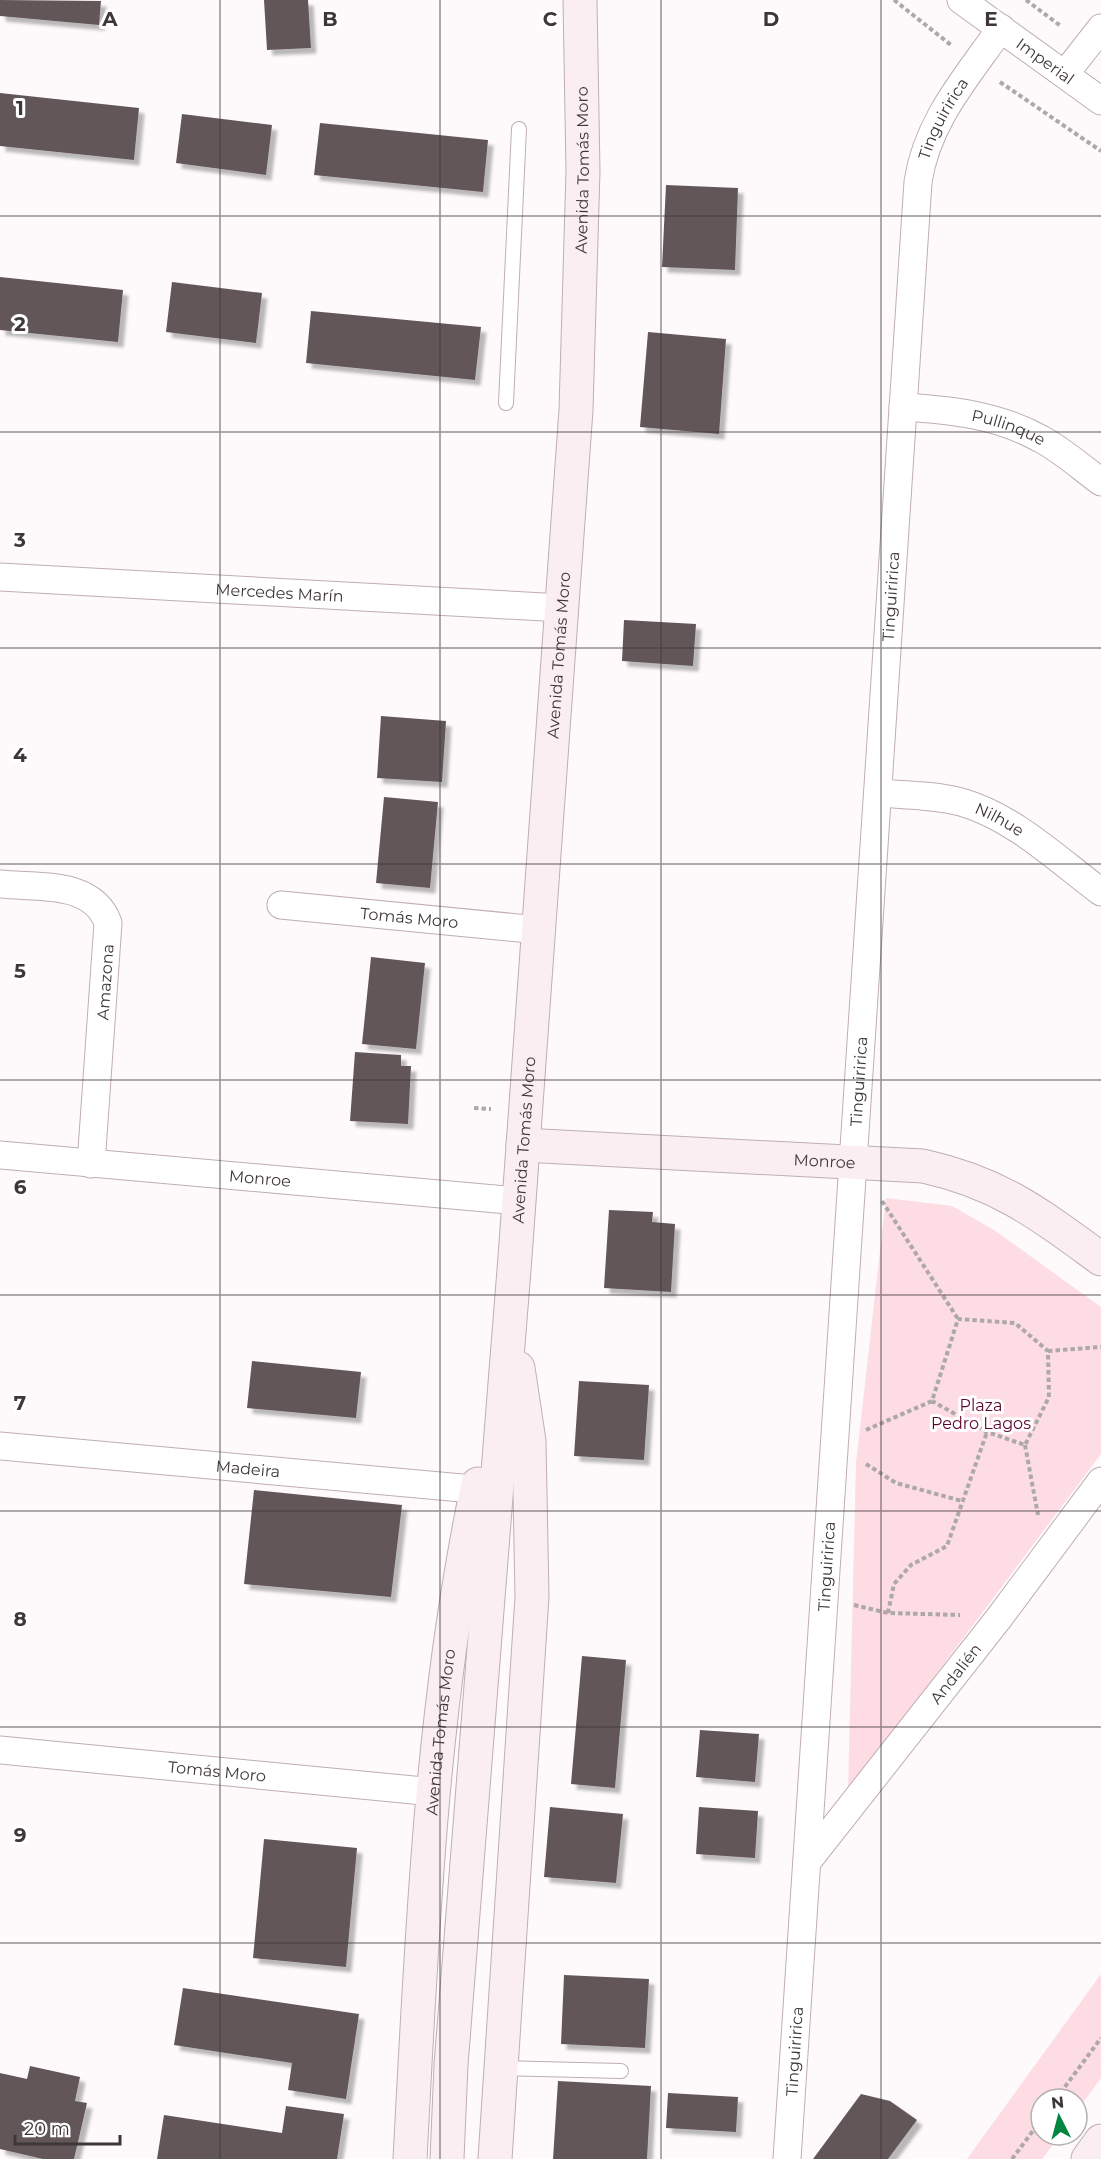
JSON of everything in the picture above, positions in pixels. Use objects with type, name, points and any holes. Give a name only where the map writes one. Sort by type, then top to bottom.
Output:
[{"type":"main road","name":"Avenida Tomás Moro","points":[[447,2159],[486,1490],[510,1310],[576,410],[582,195],[580,0]]},
{"type":"main road","name":"Monroe","points":[[522,1145],[923,1166],[958,1173],[1013,1197],[1101,1259]]},
{"type":"main road","name":"Avenida Tomás Moro","points":[[495,2159],[532,1597],[529,1441],[510,1310]]},
{"type":"main road","name":"Avenida Tomás Moro","points":[[410,2159],[434,1792],[451,1636],[486,1490]]},
{"type":"main road","points":[[1088,2159],[1101,2140]]},
{"type":"street","name":"Imperial","points":[[961,0],[1101,101]]},
{"type":"street","name":"Tinguiririca","points":[[787,2159],[921,161],[936,123],[1001,28]]},
{"type":"street","points":[[1065,74],[1101,28]]},
{"type":"street","name":"Pullinque","points":[[903,407],[948,410],[997,420],[1043,440],[1101,482]]},
{"type":"street","name":"Mercedes Marín","points":[[0,577],[561,608]]},
{"type":"street","name":"Nilhue","points":[[878,793],[936,797],[982,809],[1016,830],[1101,892]]},
{"type":"street","name":"Amazona","points":[[0,884],[85,894],[100,906],[108,923],[91,1164]]},
{"type":"street","name":"Tomás Moro","points":[[281,905],[539,930]]},
{"type":"street","name":"Monroe","points":[[0,1155],[519,1201]]},
{"type":"street","name":"Madeira","points":[[0,1446],[486,1490]]},
{"type":"street","name":"Andalién","points":[[807,1862],[999,1618],[1101,1481]]},
{"type":"street","name":"Tomás Moro","points":[[0,1750],[434,1792]]},
{"type":"lane","points":[[506,404],[519,129]]},
{"type":"lane","points":[[502,2068],[621,2071]]},
{"type":"path","points":[[881,1200],[958,1319]]},
{"type":"path","points":[[835,1444],[932,1401],[958,1319]]},
{"type":"path","points":[[958,1319],[1015,1323],[1048,1351],[1101,1347]]},
{"type":"path","points":[[1048,1351],[1049,1397],[1025,1445],[1033,1499],[1049,1551]]},
{"type":"path","points":[[932,1401],[987,1432],[1025,1445]]},
{"type":"path","points":[[888,1613],[894,1584],[911,1565],[947,1546],[987,1432]]},
{"type":"path","points":[[835,1444],[896,1483],[962,1502]]},
{"type":"path","points":[[825,1599],[888,1613],[999,1618]]},
{"type":"path","points":[[1065,2087],[1101,2038]]},
{"type":"path","points":[[1012,2159],[1029,2136]]},
{"type":"green space","name":"Plaza Pedro Lagos","points":[[886,1198],[952,1206],[994,1230],[1101,1307],[1101,1454],[848,1792],[856,1463]]},
{"type":"green space","points":[[1101,1974],[1101,2078],[1089,2094],[1089,2087],[1029,2087],[1029,2147],[1051,2147],[1042,2159],[967,2159]]},
{"type":"building","points":[[0,0],[101,1],[99,25],[0,16]]},
{"type":"building","points":[[264,0],[308,0],[311,48],[267,50]]},
{"type":"building","points":[[0,93],[139,108],[134,160],[0,146]]},
{"type":"building","points":[[182,114],[272,125],[266,175],[176,163]]},
{"type":"building","points":[[320,123],[488,140],[483,192],[314,175]]},
{"type":"building","points":[[666,185],[738,188],[735,270],[662,267]]},
{"type":"building","points":[[0,277],[123,290],[118,342],[0,330]]},
{"type":"building","points":[[172,282],[262,293],[256,343],[166,332]]},
{"type":"building","points":[[311,311],[481,327],[475,380],[306,363]]},
{"type":"building","points":[[648,332],[726,339],[719,434],[640,427]]},
{"type":"building","points":[[624,620],[696,624],[693,666],[622,661]]},
{"type":"building","points":[[381,716],[446,721],[442,782],[377,778]]},
{"type":"building","points":[[384,797],[438,802],[430,888],[376,883]]},
{"type":"building","points":[[371,957],[425,963],[416,1049],[362,1044]]},
{"type":"building","points":[[355,1052],[401,1055],[401,1066],[411,1066],[408,1124],[350,1121]]},
{"type":"building","points":[[609,1210],[653,1212],[652,1222],[675,1224],[671,1292],[604,1288]]},
{"type":"building","points":[[252,1361],[361,1372],[356,1418],[247,1408]]},
{"type":"building","points":[[579,1381],[649,1385],[644,1460],[574,1456]]},
{"type":"building","points":[[254,1490],[402,1505],[391,1597],[244,1584]]},
{"type":"building","points":[[582,1656],[626,1660],[615,1788],[571,1784]]},
{"type":"building","points":[[700,1730],[759,1734],[755,1782],[696,1777]]},
{"type":"building","points":[[550,1807],[623,1814],[616,1883],[544,1877]]},
{"type":"building","points":[[699,1807],[758,1811],[755,1858],[696,1854]]},
{"type":"building","points":[[264,1839],[357,1848],[346,1967],[253,1958]]},
{"type":"building","points":[[564,1975],[649,1979],[645,2048],[561,2044]]},
{"type":"building","points":[[183,1988],[359,2014],[346,2099],[288,2090],[292,2063],[174,2045]]},
{"type":"building","points":[[30,2066],[80,2077],[75,2101],[87,2103],[74,2159],[43,2159],[0,2149],[0,2073],[27,2079]]},
{"type":"building","points":[[558,2081],[651,2086],[647,2159],[553,2159]]},
{"type":"building","points":[[668,2093],[738,2097],[736,2132],[666,2128]]},
{"type":"building","points":[[861,2094],[890,2101],[917,2120],[888,2159],[813,2159]]},
{"type":"building","points":[[286,2106],[344,2114],[337,2159],[157,2159],[164,2115],[282,2133]]}]
